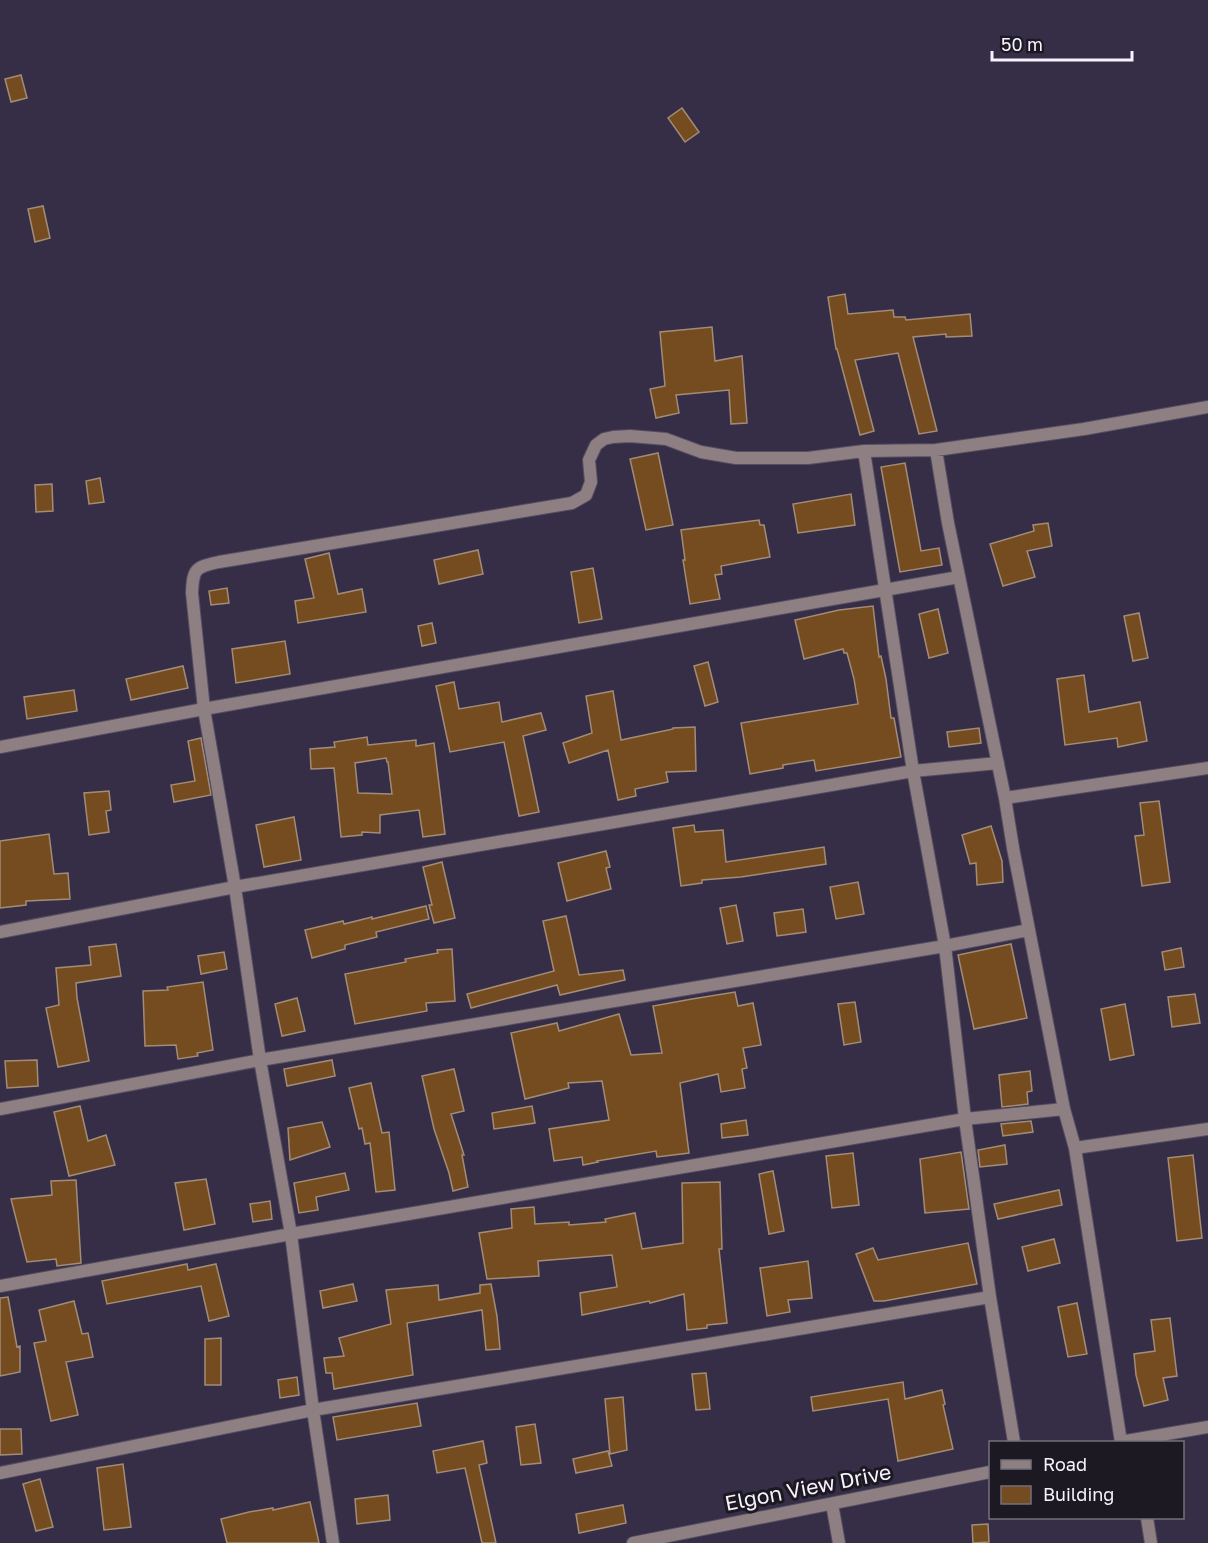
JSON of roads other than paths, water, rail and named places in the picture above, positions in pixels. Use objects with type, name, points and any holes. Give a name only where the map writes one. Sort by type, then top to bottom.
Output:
[{"type":"street","points":[[333,1543],[291,1234],[260,1060],[235,887],[204,709],[192,593],[195,572],[202,565],[572,503],[585,495],[591,482],[589,460],[596,445],[604,439],[613,437],[666,439],[701,452],[736,458],[808,458],[864,451],[936,450],[1084,429],[1208,407]]},
{"type":"street","points":[[936,450],[948,523],[1005,798],[1064,1109],[1075,1148],[1120,1441]]},
{"type":"street","points":[[864,451],[913,771],[945,946],[965,1119],[990,1297],[1014,1441]]},
{"type":"street","points":[[0,747],[204,709],[959,577]]},
{"type":"street","points":[[0,932],[235,887],[913,771],[998,763]]},
{"type":"street","points":[[1005,798],[1208,768]]},
{"type":"street","points":[[0,1109],[260,1060],[1029,930]]},
{"type":"street","points":[[0,1286],[965,1119],[1064,1109]]},
{"type":"street","points":[[1075,1148],[1208,1129]]},
{"type":"street","points":[[0,1473],[314,1410],[990,1297]]},
{"type":"street","points":[[1136,1441],[1208,1427]]},
{"type":"street","name":"Elgon View Drive","points":[[633,1543],[989,1472]]},
{"type":"street","points":[[832,1504],[839,1543]]},
{"type":"street","points":[[1147,1519],[1150,1543]]}]
